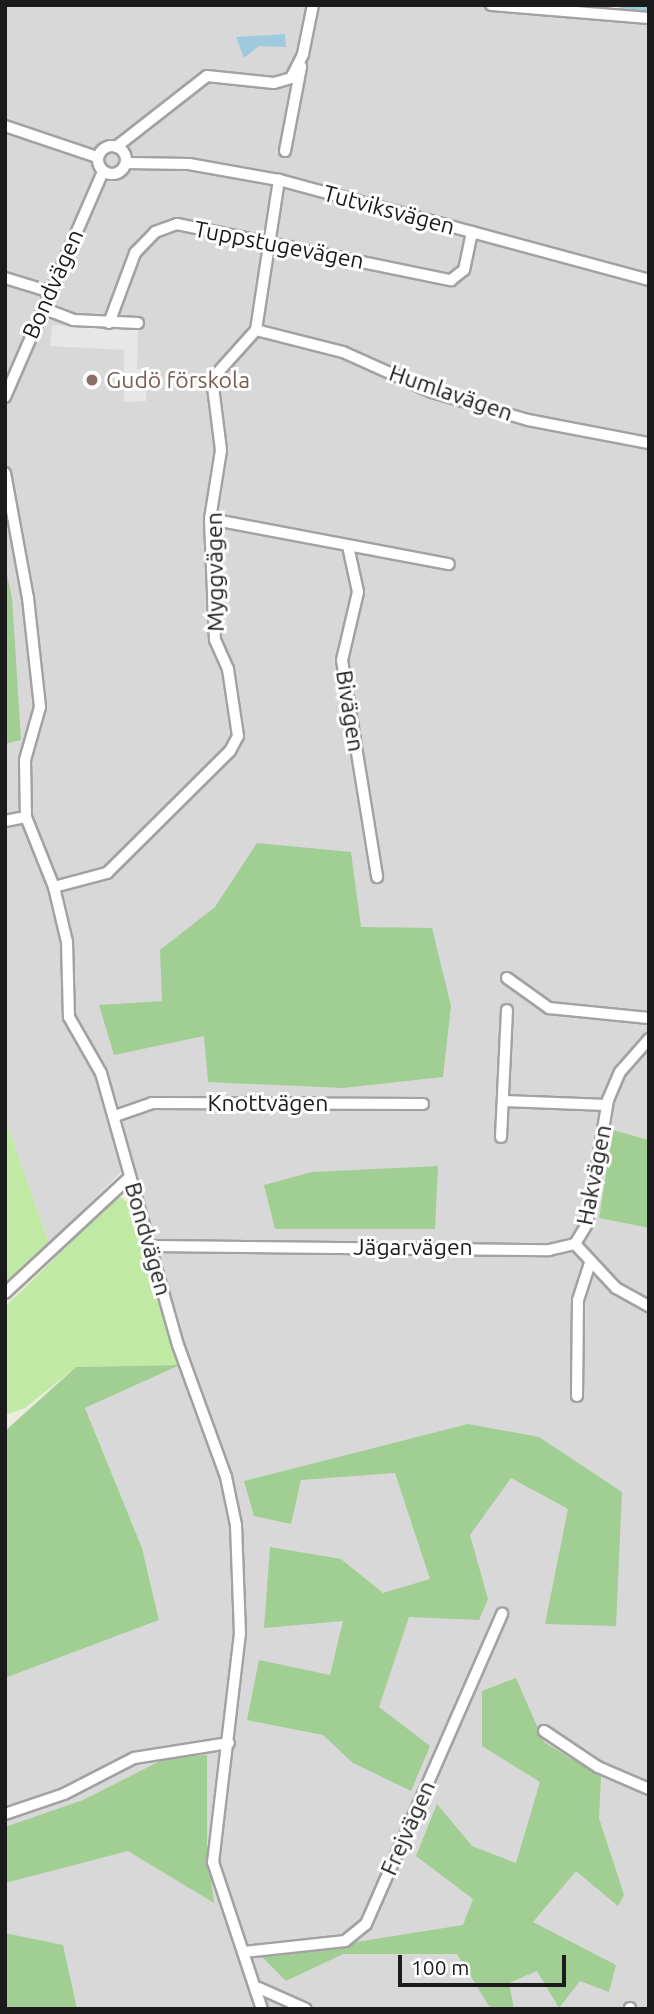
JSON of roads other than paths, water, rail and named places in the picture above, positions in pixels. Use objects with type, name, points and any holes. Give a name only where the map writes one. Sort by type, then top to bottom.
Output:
[{"type":"street","points":[[285,151],[313,5]]},
{"type":"street","points":[[491,5],[649,18]]},
{"type":"street","points":[[97,157],[104,148],[116,147],[208,75],[274,83],[291,78],[303,54]]},
{"type":"street","points":[[5,126],[97,157],[103,172],[114,174],[126,163],[116,147]]},
{"type":"street","name":"Tutviksvägen","points":[[126,163],[189,164],[279,180],[649,280]]},
{"type":"street","name":"Bondvägen","points":[[5,397],[9,368],[45,309],[103,172]]},
{"type":"street","points":[[256,330],[279,180]]},
{"type":"street","name":"Tuppstugevägen","points":[[109,323],[135,253],[155,232],[177,224],[451,280],[464,270],[472,232]]},
{"type":"street","points":[[5,278],[51,292]]},
{"type":"street","points":[[45,309],[73,320],[138,323]]},
{"type":"street","name":"Humlavägen","points":[[256,330],[343,352],[432,391],[528,420],[649,443]]},
{"type":"street","name":"Myggvägen","points":[[54,887],[107,873],[230,751],[238,736],[228,669],[215,640],[210,519],[221,450],[212,379],[256,330]]},
{"type":"street","name":"Bondvägen","points":[[5,473],[28,598],[40,707],[25,760],[26,817],[54,887],[67,942],[69,1017],[101,1073],[178,1345],[226,1477],[236,1525],[240,1633],[213,1862],[258,1987],[262,2009]]},
{"type":"street","points":[[210,519],[449,564]]},
{"type":"street","name":"Bivägen","points":[[348,546],[358,592],[342,660],[377,877]]},
{"type":"street","points":[[5,821],[26,817]]},
{"type":"street","points":[[507,978],[550,1008],[649,1018]]},
{"type":"street","points":[[501,1137],[507,1010]]},
{"type":"street","name":"Hakvägen","points":[[575,1244],[587,1224],[607,1105],[620,1072],[649,1040]]},
{"type":"street","name":"Hakvägen","points":[[504,1101],[607,1105]]},
{"type":"street","name":"Knottvägen","points":[[115,1116],[152,1103],[423,1104]]},
{"type":"street","points":[[5,1293],[130,1177]]},
{"type":"street","points":[[575,1244],[590,1264],[615,1288],[649,1306]]},
{"type":"street","name":"Jägarvägen","points":[[152,1246],[550,1250],[575,1244]]},
{"type":"street","points":[[577,1396],[578,1300],[590,1264]]},
{"type":"street","name":"Frejvägen","points":[[244,1952],[345,1941],[366,1924],[502,1615]]},
{"type":"street","points":[[544,1731],[598,1768],[649,1789]]},
{"type":"street","points":[[5,1814],[64,1794],[134,1758],[229,1742]]},
{"type":"street","points":[[258,1987],[306,2009]]},
{"type":"water","points":[[285,34],[286,47],[259,46],[244,58],[236,37]]},
{"type":"waterway","points":[[630,5],[649,7]]},
{"type":"place","name":"Gudö förskola","points":[[92,380]]}]
